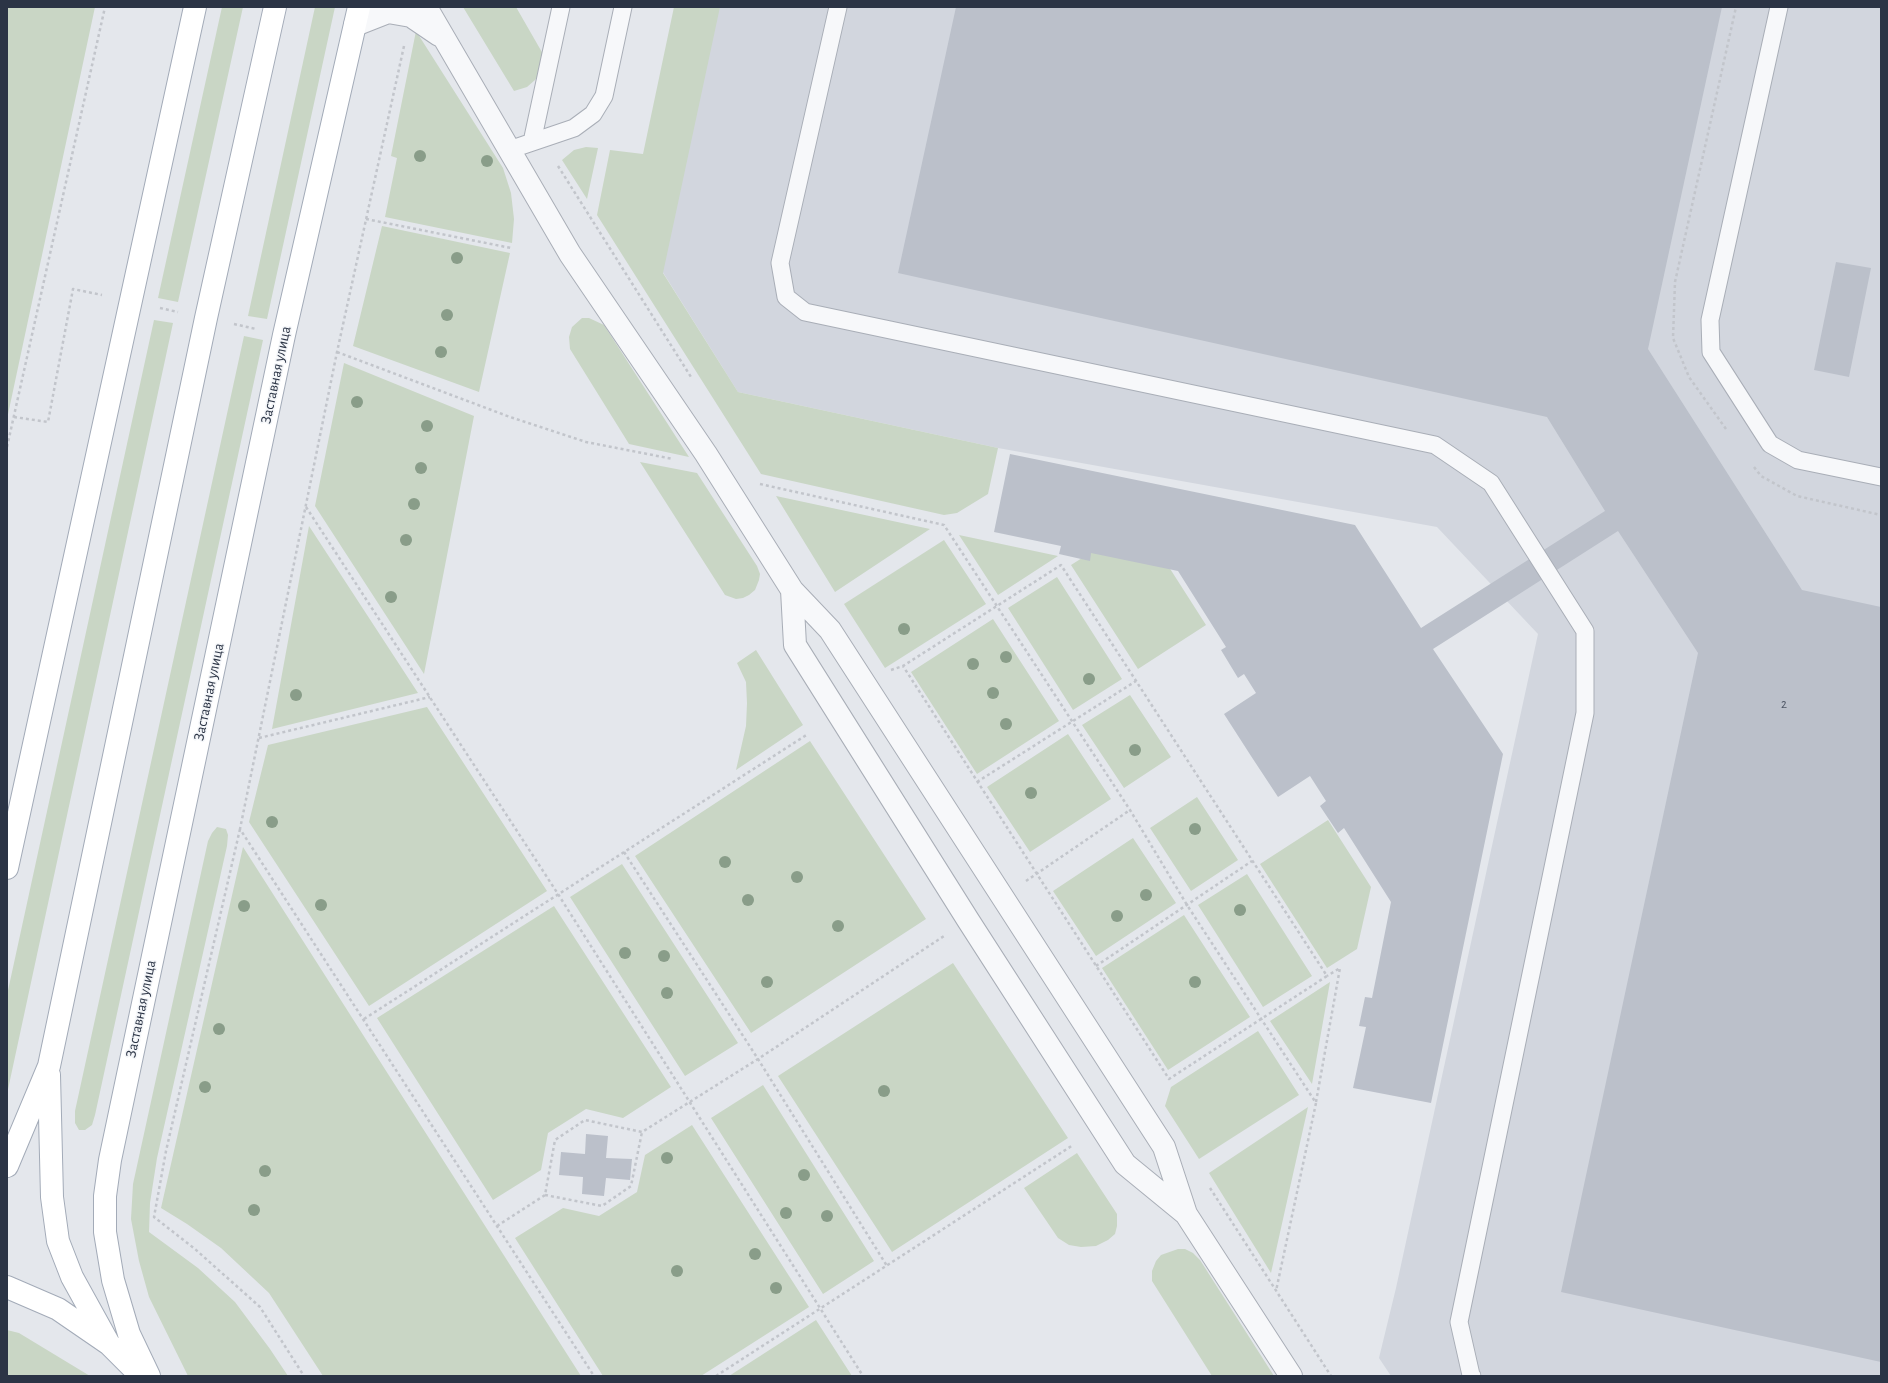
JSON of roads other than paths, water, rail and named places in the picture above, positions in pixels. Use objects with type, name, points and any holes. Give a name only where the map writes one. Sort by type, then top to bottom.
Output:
[{"type":"main road","points":[[7,868],[195,7]]},
{"type":"main road","points":[[7,1166],[49,1066],[205,326],[275,7]]},
{"type":"main road","name":"Заставная улица","points":[[149,1376],[129,1334],[113,1280],[105,1232],[105,1196],[110,1160],[282,343],[357,16]]},
{"type":"main road","points":[[49,1066],[52,1197],[58,1241],[72,1277],[109,1344]]},
{"type":"main road","points":[[7,1287],[58,1309],[109,1344],[141,1376]]},
{"type":"street","points":[[357,16],[388,12],[418,11],[445,40],[570,254],[706,454],[792,590],[830,630],[1164,1148],[1186,1214],[1291,1376]]},
{"type":"street","points":[[792,590],[795,645],[968,920],[1124,1164],[1186,1214]]},
{"type":"lane","points":[[532,142],[561,7]]},
{"type":"lane","points":[[509,150],[574,128],[593,114],[604,96],[623,7]]},
{"type":"lane","points":[[838,7],[780,263],[786,297],[805,312],[1435,445],[1491,483],[1585,631],[1585,713],[1459,1322],[1470,1375],[1472,1376]]},
{"type":"lane","points":[[1778,7],[1710,320],[1711,352],[1770,444],[1798,460],[1881,478]]}]
